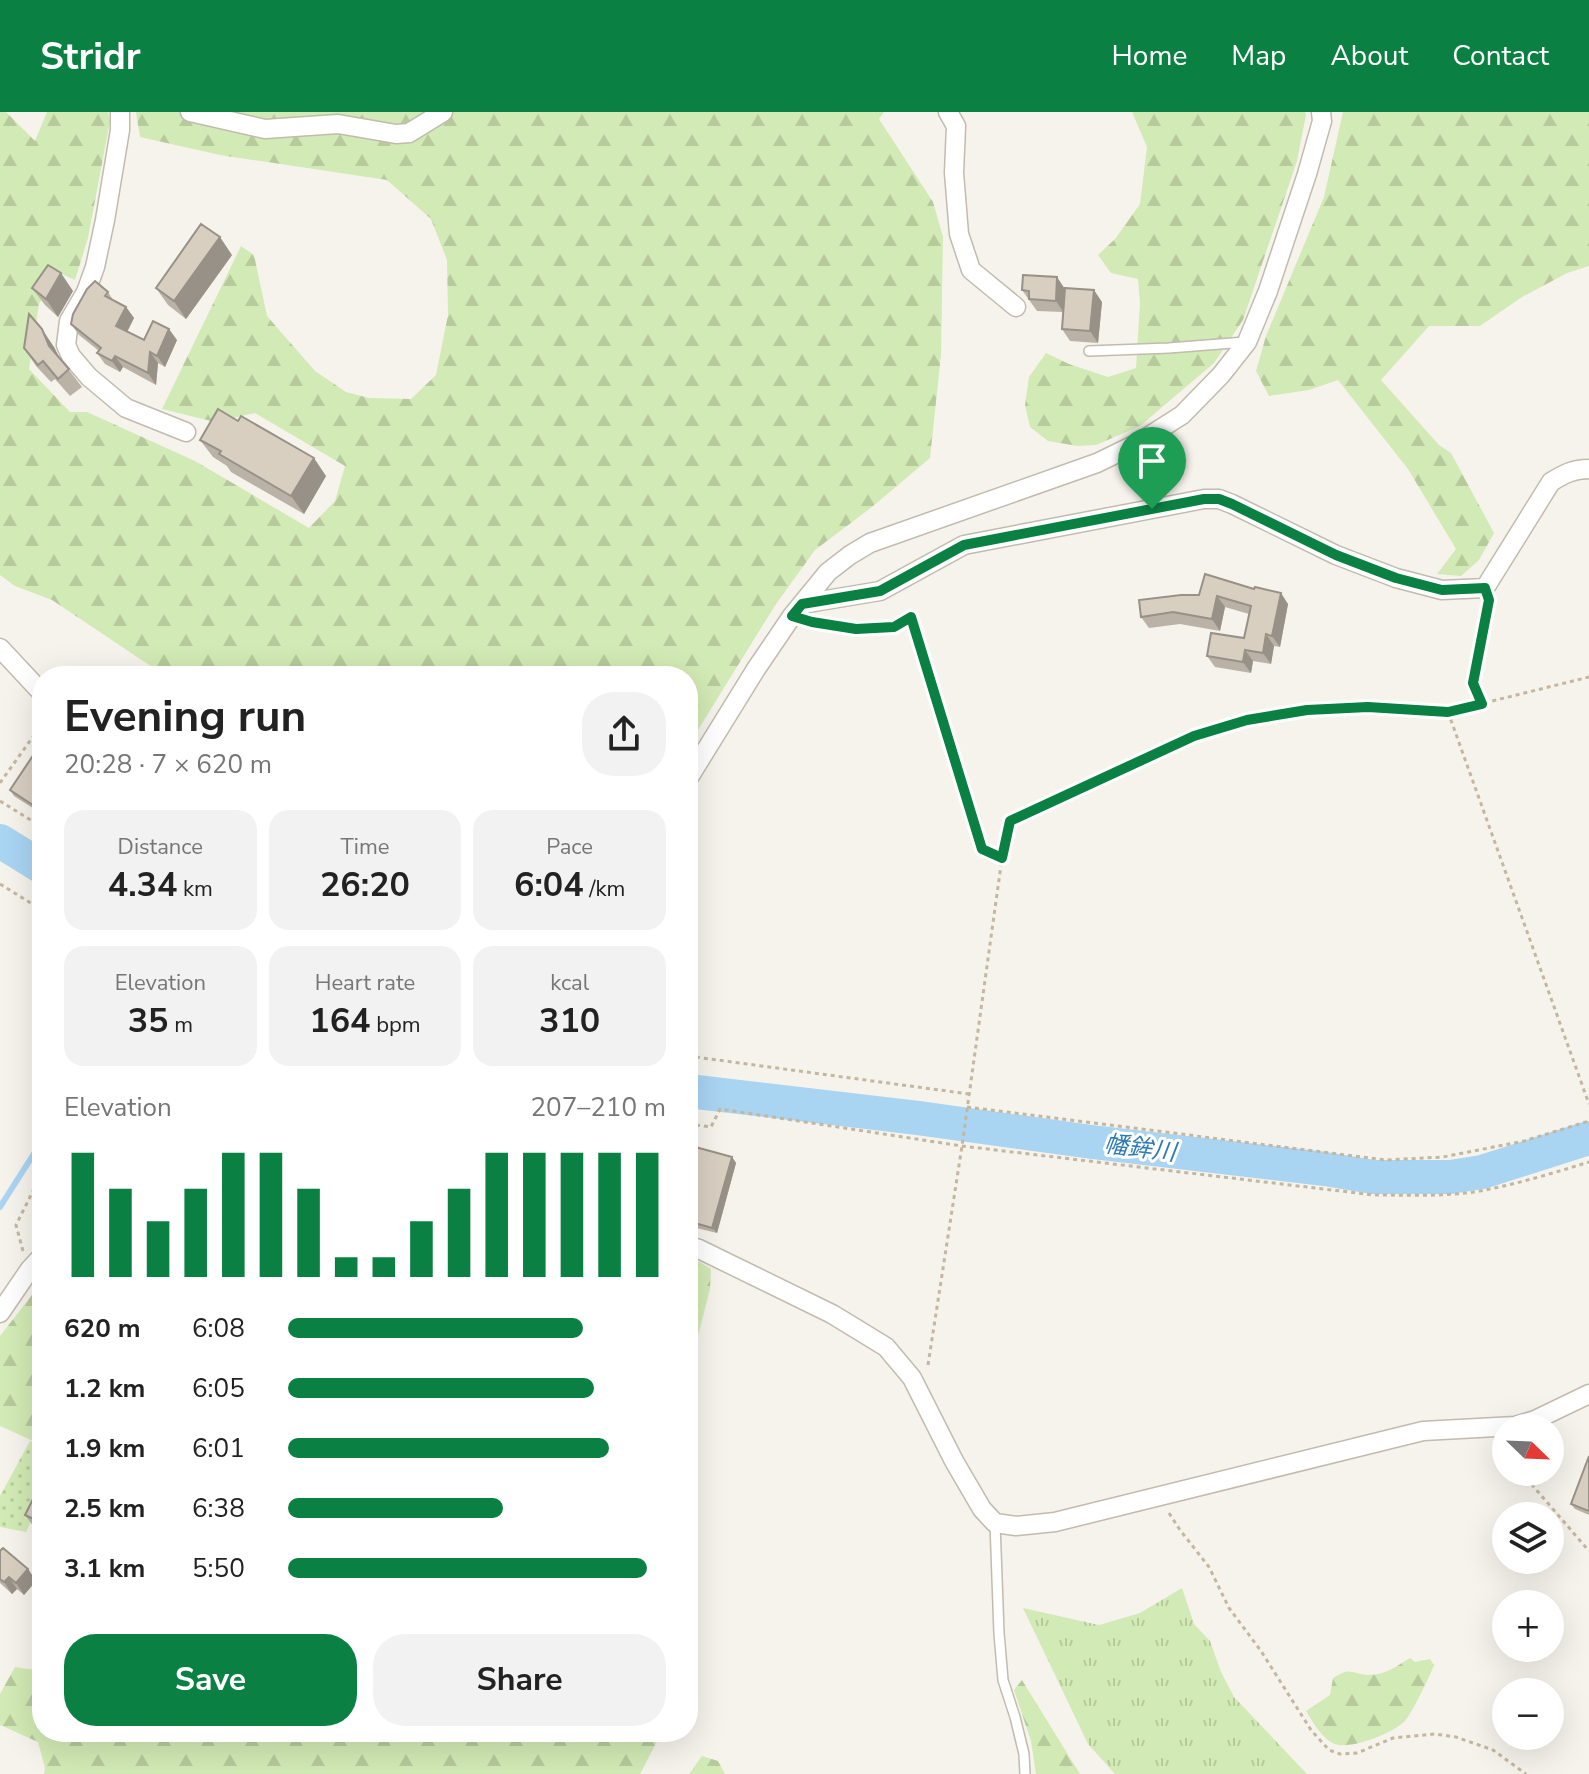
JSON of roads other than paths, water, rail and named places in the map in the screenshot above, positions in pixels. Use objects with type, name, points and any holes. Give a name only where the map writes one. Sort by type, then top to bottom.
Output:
[{"type":"street","points":[[120,112],[118,145],[95,267],[86,292],[69,321],[66,345],[89,377],[126,408],[186,432]]},
{"type":"street","points":[[190,112],[265,129],[338,124],[396,134],[409,133],[443,112]]},
{"type":"street","points":[[948,112],[956,126],[954,173],[959,234],[971,270],[1016,307]]},
{"type":"street","points":[[698,763],[797,610],[828,572],[850,555],[870,543],[1097,463],[1138,443],[1182,415],[1221,375],[1247,342],[1268,291],[1307,174],[1322,121],[1321,112]]},
{"type":"street","points":[[797,610],[880,591],[964,545],[1204,499],[1219,499],[1232,504],[1336,555],[1396,578],[1442,590],[1485,588],[1551,482],[1568,472],[1589,469]]},
{"type":"street","points":[[0,648],[32,682]]},
{"type":"street","points":[[698,1249],[832,1314],[886,1347],[912,1378],[954,1461],[982,1509],[995,1523],[1016,1526],[1055,1522],[1423,1431],[1515,1426],[1535,1420],[1589,1394]]},
{"type":"street","points":[[0,1313],[32,1268]]},
{"type":"lane","points":[[1089,351],[1247,342]]},
{"type":"lane","points":[[995,1523],[1003,1680],[1021,1742],[1025,1774]]},
{"type":"waterway","name":"幡鉾川","points":[[0,841],[32,861]]},
{"type":"waterway","name":"幡鉾川","points":[[698,1092],[1373,1177],[1450,1177],[1482,1172],[1589,1138]]},
{"type":"waterway","points":[[0,1207],[32,1157]]}]
